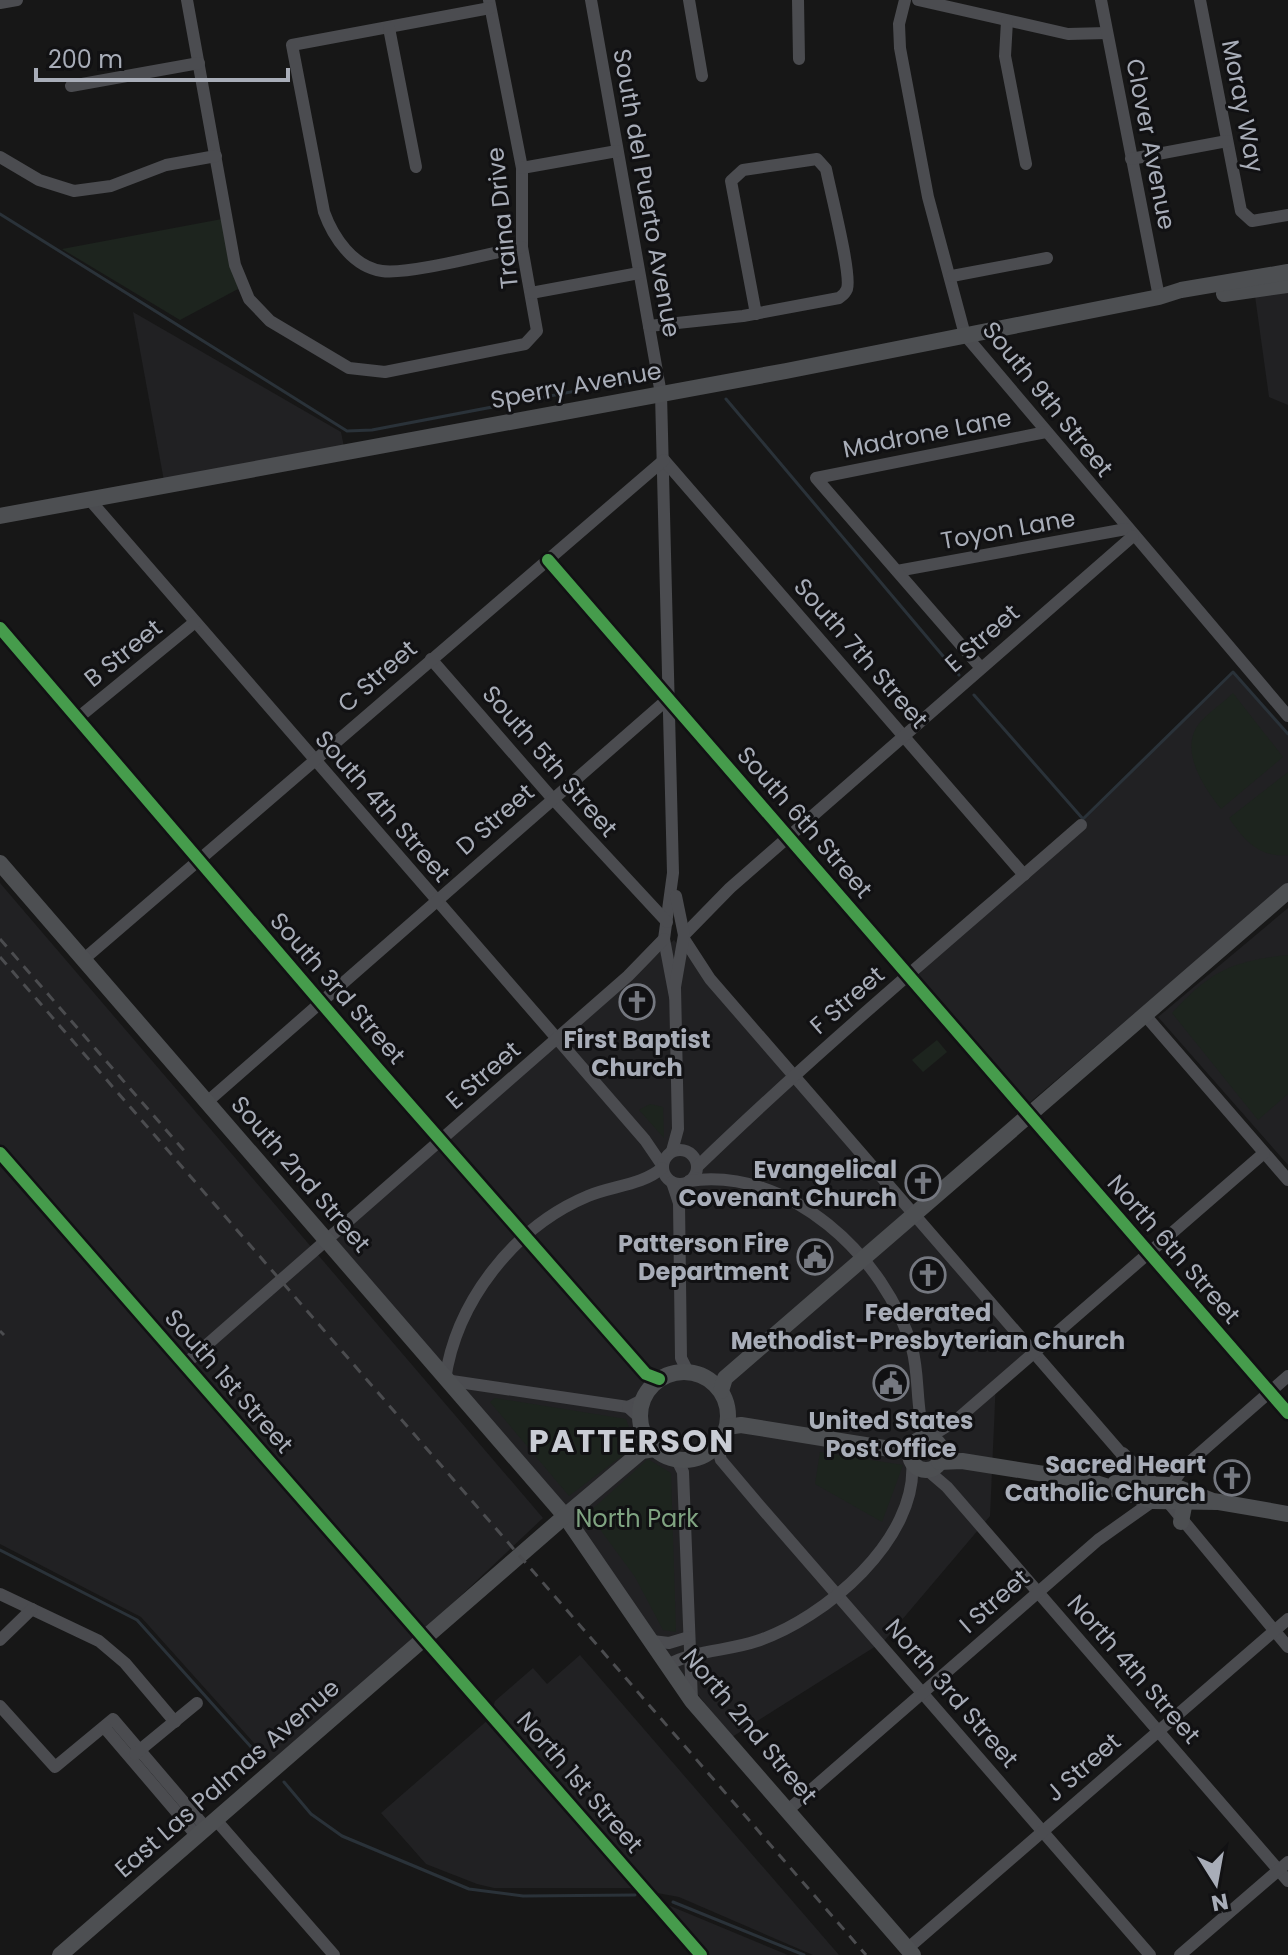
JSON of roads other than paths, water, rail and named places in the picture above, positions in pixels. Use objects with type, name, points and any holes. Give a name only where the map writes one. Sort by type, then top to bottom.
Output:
[{"type":"main road","name":"Sperry Avenue","points":[[0,516],[661,394],[1159,297],[1181,290],[1288,272]]},
{"type":"main road","name":"Sperry Avenue","points":[[1159,297],[1181,300],[1288,285]]},
{"type":"main road","name":"South 2nd Street","points":[[0,863],[565,1516]]},
{"type":"main road","points":[[719,1383],[732,1422],[715,1453],[684,1464],[647,1446],[656,1386],[719,1383],[1288,891]]},
{"type":"main road","points":[[732,1422],[1288,1514]]},
{"type":"main road","name":"East Las Palmas Avenue","points":[[60,1955],[647,1446]]},
{"type":"main road","points":[[1124,1459],[1128,1475],[1155,1492],[1183,1524]]},
{"type":"main road","name":"North 2nd Street","points":[[565,1516],[692,1701],[910,1952]]},
{"type":"street","points":[[0,3],[17,0]]},
{"type":"street","points":[[0,157],[39,180],[74,191],[111,186],[166,165],[216,156],[187,0]]},
{"type":"street","name":"South del Puerto Avenue","points":[[591,0],[661,394],[673,873],[671,926]]},
{"type":"street","points":[[689,0],[702,76]]},
{"type":"street","points":[[798,0],[799,59]]},
{"type":"street","name":"South 9th Street","points":[[905,0],[899,24],[900,48],[928,197],[952,276],[965,335],[1288,716]]},
{"type":"street","points":[[918,0],[1068,34],[1107,33]]},
{"type":"street","name":"Clover Avenue","points":[[1101,0],[1159,297]]},
{"type":"street","name":"Moray Way","points":[[1200,0],[1241,211],[1247,218],[1258,221],[1288,215]]},
{"type":"street","points":[[489,4],[389,28],[292,45],[324,212],[347,251],[367,266],[392,271],[522,247]]},
{"type":"street","name":"Traina Drive","points":[[216,156],[235,265],[243,289],[258,310],[305,343],[349,368],[385,372],[525,344],[535,337],[537,327],[522,247],[522,168],[489,4]]},
{"type":"street","points":[[1007,21],[1005,56],[1026,164]]},
{"type":"street","points":[[389,28],[416,167]]},
{"type":"street","points":[[71,86],[199,63]]},
{"type":"street","points":[[1131,159],[1227,141]]},
{"type":"street","points":[[522,168],[617,151]]},
{"type":"street","points":[[649,326],[756,314],[839,298],[845,293],[848,284],[822,162],[810,158],[743,170],[734,176],[731,184],[756,314]]},
{"type":"street","points":[[952,276],[1047,258]]},
{"type":"street","points":[[531,293],[639,273]]},
{"type":"street","name":"Madrone Lane","points":[[897,571],[816,478],[1046,432]]},
{"type":"street","name":"C Street","points":[[84,959],[664,460]]},
{"type":"street","name":"South 7th Street","points":[[664,460],[1024,875]]},
{"type":"street","name":"South 4th Street","points":[[89,499],[645,1140],[675,1167]]},
{"type":"street","name":"Toyon Lane","points":[[897,571],[1130,533]]},
{"type":"street","name":"E Street","points":[[684,937],[717,900],[1130,533]]},
{"type":"street","name":"South 6th Street","points":[[548,560],[1028,1114]]},
{"type":"street","points":[[897,571],[981,668]]},
{"type":"street","name":"B Street","points":[[79,717],[195,622]]},
{"type":"street","name":"South 3rd Street","points":[[0,628],[319,1001],[656,1386]]},
{"type":"street","name":"South 5th Street","points":[[431,659],[636,892],[671,926]]},
{"type":"street","name":"D Street","points":[[207,1102],[669,698]]},
{"type":"street","name":"F Street","points":[[697,1168],[715,1146],[1081,825]]},
{"type":"street","name":"South del Puerto Avenue","points":[[673,873],[671,926],[678,1129],[675,1167],[697,1168]]},
{"type":"street","name":"South 5th Street","points":[[636,892],[671,926]]},
{"type":"street","points":[[655,910],[665,906],[672,894]]},
{"type":"street","name":"E Street","points":[[185,1364],[628,976],[671,926],[717,900]]},
{"type":"street","name":"South del Puerto Avenue","points":[[671,926],[684,937],[673,955]]},
{"type":"street","points":[[684,937],[710,979],[1124,1459],[1134,1460],[1155,1492],[1288,1647]]},
{"type":"street","points":[[673,955],[710,979]]},
{"type":"street","name":"E Street","points":[[628,976],[673,955]]},
{"type":"street","points":[[675,992],[682,970],[691,965]]},
{"type":"street","points":[[1144,1014],[1288,1180]]},
{"type":"street","name":"North 6th Street","points":[[1028,1114],[1288,1413]]},
{"type":"street","name":"F Street","points":[[675,1167],[715,1146]]},
{"type":"street","name":"South 1st Street","points":[[0,1153],[426,1638]]},
{"type":"street","points":[[668,1665],[690,1656],[774,1635],[811,1616],[838,1596],[882,1545],[926,1453],[954,1422],[1264,1153]]},
{"type":"street","points":[[675,1167],[679,1203],[656,1386],[445,1380],[448,1359],[474,1299],[501,1261],[526,1235],[581,1199],[675,1167],[760,1189],[798,1205],[836,1231],[863,1257],[887,1291],[905,1328],[918,1377],[926,1453]]},
{"type":"street","points":[[697,1168],[720,1180]]},
{"type":"street","name":"I Street","points":[[788,1810],[1288,1376]]},
{"type":"street","name":"North 3rd Street","points":[[715,1453],[1150,1955]]},
{"type":"street","name":"North 4th Street","points":[[926,1453],[947,1487],[1159,1731],[1283,1866],[1288,1881]]},
{"type":"street","points":[[684,1464],[692,1701]]},
{"type":"street","points":[[0,1594],[99,1641],[125,1663],[175,1722]]},
{"type":"street","points":[[0,1640],[32,1609]]},
{"type":"street","name":"J Street","points":[[910,1952],[1288,1619]]},
{"type":"street","points":[[652,1641],[669,1643],[689,1637]]},
{"type":"street","name":"North 1st Street","points":[[426,1638],[701,1955]]},
{"type":"street","points":[[135,1754],[197,1703]]},
{"type":"street","points":[[0,1706],[55,1767],[109,1723],[206,1828],[334,1955]]},
{"type":"street","points":[[1180,1955],[1283,1866]]},
{"type":"waterway","points":[[0,214],[347,431],[372,430],[644,378]]},
{"type":"waterway","points":[[726,399],[959,675]]},
{"type":"waterway","points":[[974,695],[1083,819],[1233,672],[1288,734]]},
{"type":"waterway","points":[[0,1550],[137,1620],[261,1758]]},
{"type":"waterway","points":[[284,1782],[311,1814],[342,1836],[469,1889],[523,1896],[635,1895]]},
{"type":"waterway","points":[[673,1902],[804,1955]]},
{"type":"railway","points":[[0,939],[187,1154]]},
{"type":"railway","points":[[0,957],[866,1955]]},
{"type":"railway","points":[[0,1331],[4,1335]]},
{"type":"place","name":"First Baptist Church","points":[[637,1002]]},
{"type":"place","name":"Evangelical Covenant Church","points":[[923,1183]]},
{"type":"place","name":"Patterson Fire Department","points":[[815,1257]]},
{"type":"place","name":"Federated Methodist-Presbyterian Church","points":[[928,1275]]},
{"type":"place","name":"United States Post Office","points":[[891,1383]]},
{"type":"place","name":"Sacred Heart Catholic Church","points":[[1232,1478]]},
{"type":"district","name":"PATTERSON","points":[[632,1440]]},
{"type":"park label","name":"North Park","points":[[637,1518]]}]
